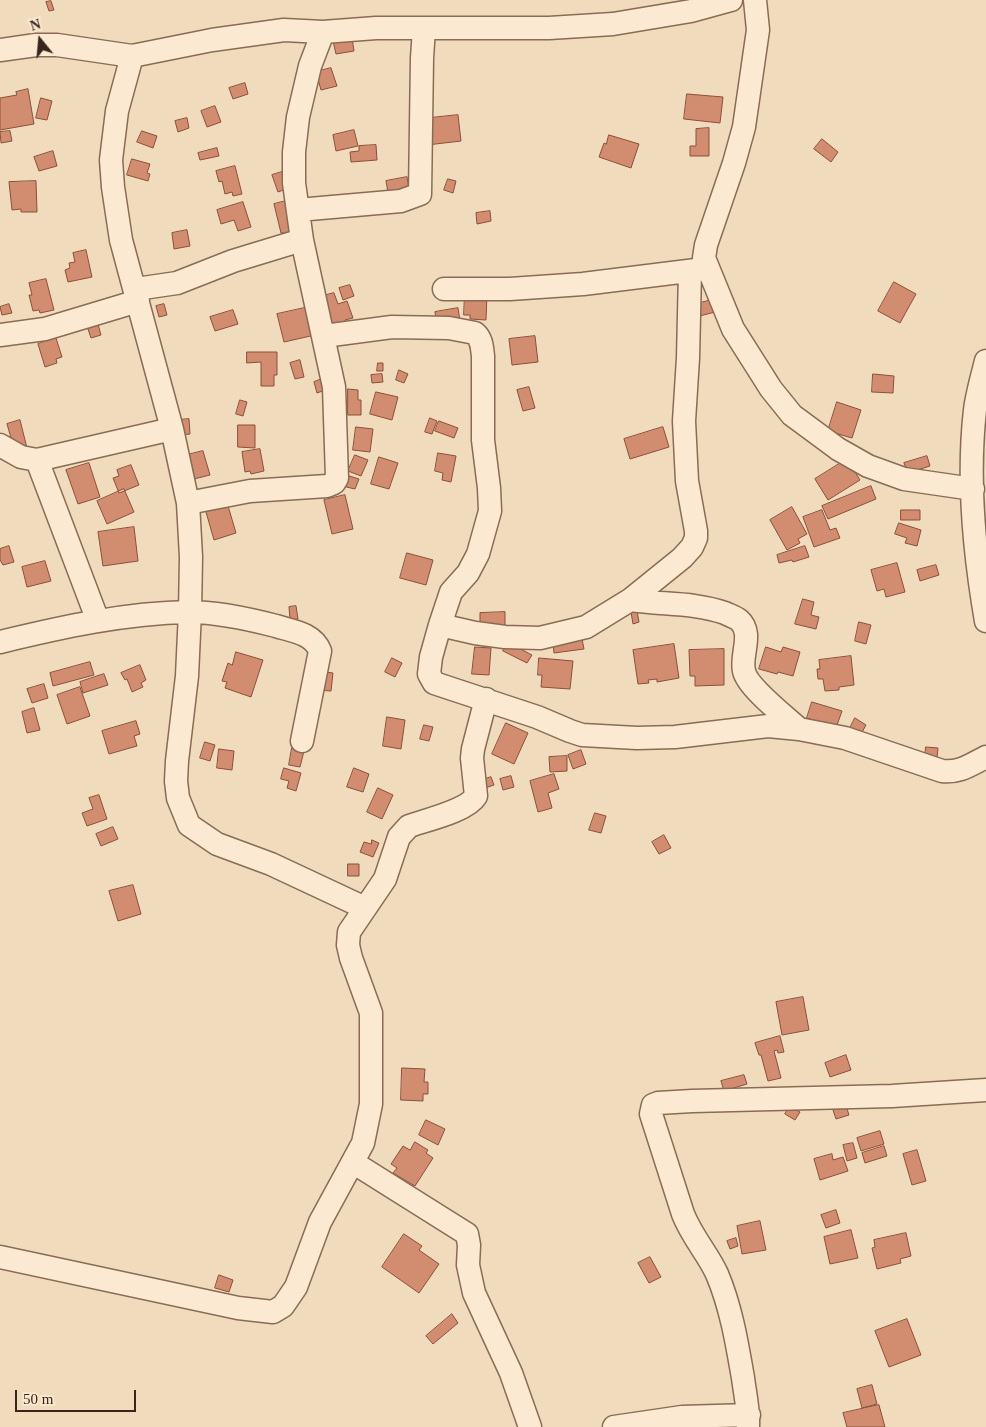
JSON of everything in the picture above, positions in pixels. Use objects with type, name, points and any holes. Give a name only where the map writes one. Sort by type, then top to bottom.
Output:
[{"type":"street","points":[[0,50],[56,44],[132,56],[247,34],[284,30],[323,32],[376,28],[549,28],[613,24],[691,11],[731,0]]},
{"type":"street","points":[[440,625],[475,633],[505,637],[540,638],[586,626],[630,600],[682,558],[692,547],[696,538],[687,481],[684,421],[688,358],[699,270],[734,163],[745,119],[758,30],[755,0]]},
{"type":"street","points":[[298,210],[401,201],[420,194],[424,28]]},
{"type":"street","points":[[188,503],[250,491],[327,486],[336,481],[337,478],[334,387],[302,240],[294,183],[298,117],[310,66],[323,32]]},
{"type":"street","points":[[132,56],[117,110],[111,160],[113,187],[121,240],[172,429],[188,503],[191,557],[190,612],[187,676],[179,736],[176,781],[178,798],[189,825],[217,844],[271,864],[365,908]]},
{"type":"street","points":[[0,336],[45,328],[137,295],[177,283],[233,261],[302,240]]},
{"type":"street","points":[[444,289],[510,289],[583,284],[699,270]]},
{"type":"street","points":[[699,270],[771,389],[792,415],[838,449],[868,466],[904,479],[973,489]]},
{"type":"street","points":[[324,336],[392,327],[449,328],[467,330],[478,336],[483,356],[483,440],[490,511],[478,554],[468,573],[451,592],[432,657],[429,674],[433,682],[537,717],[570,731],[597,736],[675,737],[768,726],[799,729],[845,738],[942,771],[958,771],[986,757]]},
{"type":"street","points":[[986,361],[975,410],[972,447],[973,489],[980,525],[986,621]]},
{"type":"street","points":[[0,445],[21,457],[38,460],[172,429]]},
{"type":"street","points":[[38,460],[98,621]]},
{"type":"street","points":[[630,600],[708,608],[739,620],[744,628],[746,639],[742,663],[744,674],[764,697],[799,729]]},
{"type":"street","points":[[0,642],[120,616],[190,612],[260,622],[297,632],[312,639],[318,646],[320,656],[302,741]]},
{"type":"street","points":[[0,1256],[238,1308],[272,1312],[283,1306],[296,1287],[320,1222],[364,1143],[369,1122],[371,1104],[371,1013],[350,958],[349,932],[385,879],[399,837],[403,831],[409,826],[464,806],[474,799],[473,748],[486,699]]},
{"type":"street","points":[[614,1427],[682,1417],[748,1421],[729,1306],[716,1273],[688,1229],[651,1114],[653,1105],[658,1103],[892,1096],[986,1090]]},
{"type":"street","points":[[354,1163],[467,1234],[469,1239],[468,1265],[474,1293],[511,1373],[530,1427]]},
{"type":"building","points":[[51,1],[54,10],[49,11],[46,2]]},
{"type":"building","points":[[352,38],[354,51],[336,54],[333,41]]},
{"type":"building","points":[[331,68],[337,86],[321,90],[316,72]]},
{"type":"building","points":[[245,83],[248,94],[233,99],[229,88]]},
{"type":"building","points":[[28,89],[34,124],[0,130],[0,98],[17,95],[16,92]]},
{"type":"building","points":[[687,94],[723,97],[720,123],[684,119]]},
{"type":"building","points":[[41,98],[52,101],[47,120],[36,118]]},
{"type":"building","points":[[215,106],[221,122],[207,127],[201,111]]},
{"type":"building","points":[[458,115],[461,141],[427,145],[430,118]]},
{"type":"building","points":[[187,118],[189,128],[178,132],[175,121]]},
{"type":"building","points":[[709,128],[709,156],[690,156],[690,146],[696,146],[696,129]]},
{"type":"building","points":[[354,130],[358,146],[336,151],[333,135]]},
{"type":"building","points":[[10,131],[12,141],[1,143],[0,132]]},
{"type":"building","points":[[142,131],[157,136],[153,148],[137,142]]},
{"type":"building","points":[[609,135],[639,144],[631,168],[599,157]]},
{"type":"building","points":[[822,139],[838,152],[831,162],[814,149]]},
{"type":"building","points":[[376,145],[377,160],[351,162],[350,152],[359,151],[359,146]]},
{"type":"building","points":[[217,148],[219,156],[200,160],[198,153]]},
{"type":"building","points":[[53,151],[57,166],[39,171],[34,157]]},
{"type":"building","points":[[132,159],[150,164],[147,173],[150,174],[148,181],[127,175]]},
{"type":"building","points":[[235,166],[242,194],[233,196],[232,192],[225,194],[222,181],[219,182],[216,171]]},
{"type":"building","points":[[285,171],[289,188],[278,192],[272,175]]},
{"type":"building","points":[[407,177],[410,194],[389,198],[386,181]]},
{"type":"building","points":[[448,179],[456,181],[453,193],[444,190]]},
{"type":"building","points":[[36,181],[37,212],[21,212],[21,209],[12,210],[9,182]]},
{"type":"building","points":[[290,200],[298,236],[285,239],[284,233],[281,233],[274,204]]},
{"type":"building","points":[[243,202],[251,227],[238,231],[234,220],[221,224],[217,210]]},
{"type":"building","points":[[490,211],[491,221],[477,224],[476,213]]},
{"type":"building","points":[[187,230],[190,246],[174,249],[172,233]]},
{"type":"building","points":[[86,250],[92,277],[68,282],[65,270],[70,268],[69,263],[75,262],[73,253]]},
{"type":"building","points":[[46,279],[54,310],[40,313],[39,310],[33,311],[29,295],[32,295],[29,283]]},
{"type":"building","points":[[894,282],[916,294],[900,323],[878,311]]},
{"type":"building","points":[[350,285],[354,296],[343,300],[339,288]]},
{"type":"building","points":[[334,293],[338,304],[347,301],[353,318],[345,320],[346,323],[332,328],[323,296]]},
{"type":"building","points":[[465,293],[487,294],[486,320],[470,319],[470,315],[464,315]]},
{"type":"building","points":[[712,300],[715,312],[696,317],[692,305]]},
{"type":"building","points":[[9,304],[12,313],[2,315],[0,307]]},
{"type":"building","points":[[164,304],[167,315],[159,317],[156,306]]},
{"type":"building","points":[[309,307],[315,335],[284,342],[277,314]]},
{"type":"building","points":[[458,308],[460,321],[437,325],[435,312]]},
{"type":"building","points":[[233,310],[238,324],[215,331],[210,317]]},
{"type":"building","points":[[96,317],[101,335],[91,338],[85,320]]},
{"type":"building","points":[[535,336],[538,362],[512,365],[509,339]]},
{"type":"building","points":[[56,338],[62,357],[56,359],[57,363],[45,367],[38,344]]},
{"type":"building","points":[[247,352],[277,352],[277,375],[274,375],[274,386],[261,386],[261,362],[247,363]]},
{"type":"building","points":[[300,360],[304,377],[295,379],[290,363]]},
{"type":"building","points":[[378,363],[383,363],[383,371],[377,371]]},
{"type":"building","points":[[399,370],[408,374],[404,383],[396,380]]},
{"type":"building","points":[[382,374],[383,382],[372,383],[371,375]]},
{"type":"building","points":[[873,374],[894,376],[893,393],[872,392]]},
{"type":"building","points":[[325,378],[328,389],[317,393],[314,382]]},
{"type":"building","points":[[529,387],[535,408],[523,411],[517,390]]},
{"type":"building","points":[[348,389],[358,390],[358,400],[361,400],[361,415],[348,415]]},
{"type":"building","points":[[376,392],[398,397],[392,420],[370,414]]},
{"type":"building","points":[[240,400],[247,402],[243,416],[236,414]]},
{"type":"building","points":[[837,402],[861,410],[852,438],[828,431]]},
{"type":"building","points":[[430,418],[437,421],[432,434],[425,432]]},
{"type":"building","points":[[189,419],[190,434],[180,435],[179,420]]},
{"type":"building","points":[[20,420],[27,448],[15,452],[7,424]]},
{"type":"building","points":[[439,421],[458,428],[454,438],[435,431]]},
{"type":"building","points":[[238,425],[255,425],[255,448],[238,447]]},
{"type":"building","points":[[356,427],[373,429],[370,452],[353,450]]},
{"type":"building","points":[[663,427],[669,447],[630,459],[624,439]]},
{"type":"building","points":[[260,449],[264,471],[251,474],[250,471],[245,472],[242,452]]},
{"type":"building","points":[[203,451],[210,475],[190,480],[183,456]]},
{"type":"building","points":[[438,453],[456,456],[451,482],[442,480],[443,473],[435,471]]},
{"type":"building","points":[[355,455],[368,460],[361,476],[348,471]]},
{"type":"building","points":[[927,456],[930,466],[908,473],[904,463]]},
{"type":"building","points":[[379,457],[398,463],[389,489],[371,484]]},
{"type":"building","points":[[847,459],[860,480],[828,500],[815,479]]},
{"type":"building","points":[[89,463],[100,497],[78,504],[66,470]]},
{"type":"building","points":[[131,465],[139,485],[119,493],[113,478],[119,476],[117,470]]},
{"type":"building","points":[[346,475],[359,479],[355,489],[342,486]]},
{"type":"building","points":[[871,486],[876,499],[828,519],[822,506]]},
{"type":"building","points":[[124,489],[134,512],[107,524],[97,501]]},
{"type":"building","points":[[345,495],[353,529],[332,534],[324,500]]},
{"type":"building","points":[[226,499],[236,533],[214,540],[204,505]]},
{"type":"building","points":[[792,507],[807,534],[798,539],[800,543],[787,550],[770,520]]},
{"type":"building","points":[[822,510],[830,530],[836,528],[840,538],[814,547],[803,517]]},
{"type":"building","points":[[901,510],[920,510],[920,520],[901,520]]},
{"type":"building","points":[[899,523],[921,530],[917,546],[905,543],[907,538],[895,534]]},
{"type":"building","points":[[134,527],[138,561],[103,566],[98,532]]},
{"type":"building","points":[[9,546],[14,562],[3,565],[0,560],[0,549]]},
{"type":"building","points":[[805,546],[809,557],[793,562],[792,560],[779,563],[777,555]]},
{"type":"building","points":[[407,553],[433,560],[426,585],[400,578]]},
{"type":"building","points":[[45,561],[51,581],[27,587],[22,567]]},
{"type":"building","points":[[897,563],[905,592],[886,597],[884,589],[877,591],[871,570]]},
{"type":"building","points":[[936,565],[939,575],[920,581],[917,570]]},
{"type":"building","points":[[803,599],[814,602],[811,615],[819,617],[816,629],[795,624]]},
{"type":"building","points":[[636,605],[639,622],[633,624],[630,606]]},
{"type":"building","points":[[296,606],[298,619],[290,620],[289,607]]},
{"type":"building","points":[[505,612],[505,626],[480,627],[480,613]]},
{"type":"building","points":[[859,622],[871,625],[866,644],[855,641]]},
{"type":"building","points":[[581,634],[584,649],[554,653],[552,637]]},
{"type":"building","points":[[507,642],[532,655],[527,663],[503,651]]},
{"type":"building","points":[[674,644],[679,678],[657,682],[657,679],[648,680],[649,683],[638,684],[633,650]]},
{"type":"building","points":[[475,647],[491,648],[489,675],[472,674]]},
{"type":"building","points":[[766,647],[781,652],[783,647],[800,652],[793,676],[759,669]]},
{"type":"building","points":[[724,649],[724,685],[695,686],[695,676],[690,676],[689,650]]},
{"type":"building","points":[[236,652],[263,660],[251,697],[225,688],[227,682],[222,681],[228,663],[232,665]]},
{"type":"building","points":[[851,656],[854,685],[839,687],[839,690],[825,691],[823,679],[818,679],[817,669],[820,669],[819,660]]},
{"type":"building","points":[[392,658],[402,663],[395,677],[385,672]]},
{"type":"building","points":[[539,658],[573,661],[570,689],[541,687],[542,675],[538,675]]},
{"type":"building","points":[[90,662],[94,675],[53,686],[50,673]]},
{"type":"building","points":[[140,665],[146,680],[141,683],[143,687],[132,692],[127,679],[125,680],[121,673]]},
{"type":"building","points":[[319,671],[333,673],[331,691],[317,690]]},
{"type":"building","points":[[104,674],[108,685],[83,693],[80,682]]},
{"type":"building","points":[[44,684],[48,698],[32,703],[27,689]]},
{"type":"building","points":[[80,687],[90,716],[67,724],[57,695]]},
{"type":"building","points":[[812,702],[842,711],[836,728],[807,718]]},
{"type":"building","points":[[34,708],[40,730],[27,733],[22,712]]},
{"type":"building","points":[[387,717],[405,720],[401,749],[383,746]]},
{"type":"building","points":[[855,718],[866,725],[861,734],[850,728]]},
{"type":"building","points":[[136,721],[140,734],[134,736],[137,746],[109,754],[102,731]]},
{"type":"building","points":[[506,723],[528,733],[514,764],[492,754]]},
{"type":"building","points":[[424,725],[433,727],[429,741],[420,739]]},
{"type":"building","points":[[205,742],[215,745],[210,761],[200,758]]},
{"type":"building","points":[[926,747],[938,748],[937,758],[925,756]]},
{"type":"building","points":[[292,748],[304,751],[300,767],[289,765]]},
{"type":"building","points":[[219,749],[234,751],[232,770],[217,768]]},
{"type":"building","points":[[581,750],[586,764],[573,769],[568,755]]},
{"type":"building","points":[[567,756],[567,771],[550,772],[549,757]]},
{"type":"building","points":[[284,768],[301,773],[296,791],[287,788],[289,781],[281,779]]},
{"type":"building","points":[[354,768],[369,774],[363,792],[347,787]]},
{"type":"building","points":[[554,774],[559,789],[548,793],[552,808],[538,812],[530,781]]},
{"type":"building","points":[[511,776],[514,787],[503,790],[500,779]]},
{"type":"building","points":[[491,777],[494,785],[485,788],[483,780]]},
{"type":"building","points":[[378,788],[393,795],[382,819],[367,812]]},
{"type":"building","points":[[99,795],[107,819],[87,826],[82,813],[93,809],[89,798]]},
{"type":"building","points":[[595,813],[606,816],[601,833],[589,830]]},
{"type":"building","points":[[113,827],[118,839],[101,846],[96,834]]},
{"type":"building","points":[[664,835],[671,848],[659,854],[652,842]]},
{"type":"building","points":[[372,840],[379,843],[373,857],[360,852],[364,842],[371,844]]},
{"type":"building","points":[[348,864],[359,864],[359,876],[348,876]]},
{"type":"building","points":[[133,885],[141,914],[118,921],[109,891]]},
{"type":"building","points":[[803,997],[809,1030],[782,1035],[776,1002]]},
{"type":"building","points":[[780,1036],[784,1052],[778,1053],[777,1050],[774,1051],[781,1078],[768,1081],[761,1055],[759,1055],[755,1043]]},
{"type":"building","points":[[846,1055],[851,1070],[830,1077],[825,1063]]},
{"type":"building","points":[[402,1068],[425,1069],[424,1082],[428,1082],[428,1094],[423,1094],[423,1101],[401,1100]]},
{"type":"building","points":[[744,1075],[747,1084],[724,1091],[721,1081]]},
{"type":"building","points":[[845,1102],[849,1115],[836,1119],[832,1107]]},
{"type":"building","points":[[790,1106],[800,1112],[795,1120],[785,1114]]},
{"type":"building","points":[[426,1120],[445,1129],[438,1145],[419,1135]]},
{"type":"building","points":[[880,1131],[884,1144],[861,1151],[857,1138]]},
{"type":"building","points":[[415,1142],[428,1150],[426,1153],[433,1158],[415,1186],[393,1173],[397,1168],[391,1164],[403,1146],[410,1150]]},
{"type":"building","points":[[853,1143],[857,1158],[847,1161],[843,1145]]},
{"type":"building","points":[[884,1146],[887,1156],[865,1163],[862,1153]]},
{"type":"building","points":[[917,1150],[926,1181],[912,1185],[903,1154]]},
{"type":"building","points":[[832,1154],[833,1160],[843,1157],[848,1171],[820,1180],[814,1159]]},
{"type":"building","points":[[836,1210],[840,1223],[826,1228],[821,1215]]},
{"type":"building","points":[[760,1221],[766,1250],[742,1254],[737,1226]]},
{"type":"building","points":[[851,1230],[858,1258],[830,1264],[824,1237]]},
{"type":"building","points":[[906,1233],[911,1256],[900,1259],[901,1263],[877,1269],[872,1248],[875,1247],[874,1240]]},
{"type":"building","points":[[404,1234],[422,1246],[419,1250],[439,1264],[419,1293],[382,1267]]},
{"type":"building","points":[[736,1238],[738,1246],[730,1249],[727,1241]]},
{"type":"building","points":[[650,1257],[661,1277],[649,1283],[638,1263]]},
{"type":"building","points":[[219,1275],[233,1280],[229,1292],[215,1288]]},
{"type":"building","points":[[452,1314],[458,1323],[433,1344],[426,1336]]},
{"type":"building","points":[[907,1319],[921,1355],[889,1367],[875,1331]]},
{"type":"building","points":[[872,1385],[877,1404],[862,1408],[857,1389]]},
{"type":"building","points":[[879,1405],[885,1427],[847,1427],[843,1413]]}]
